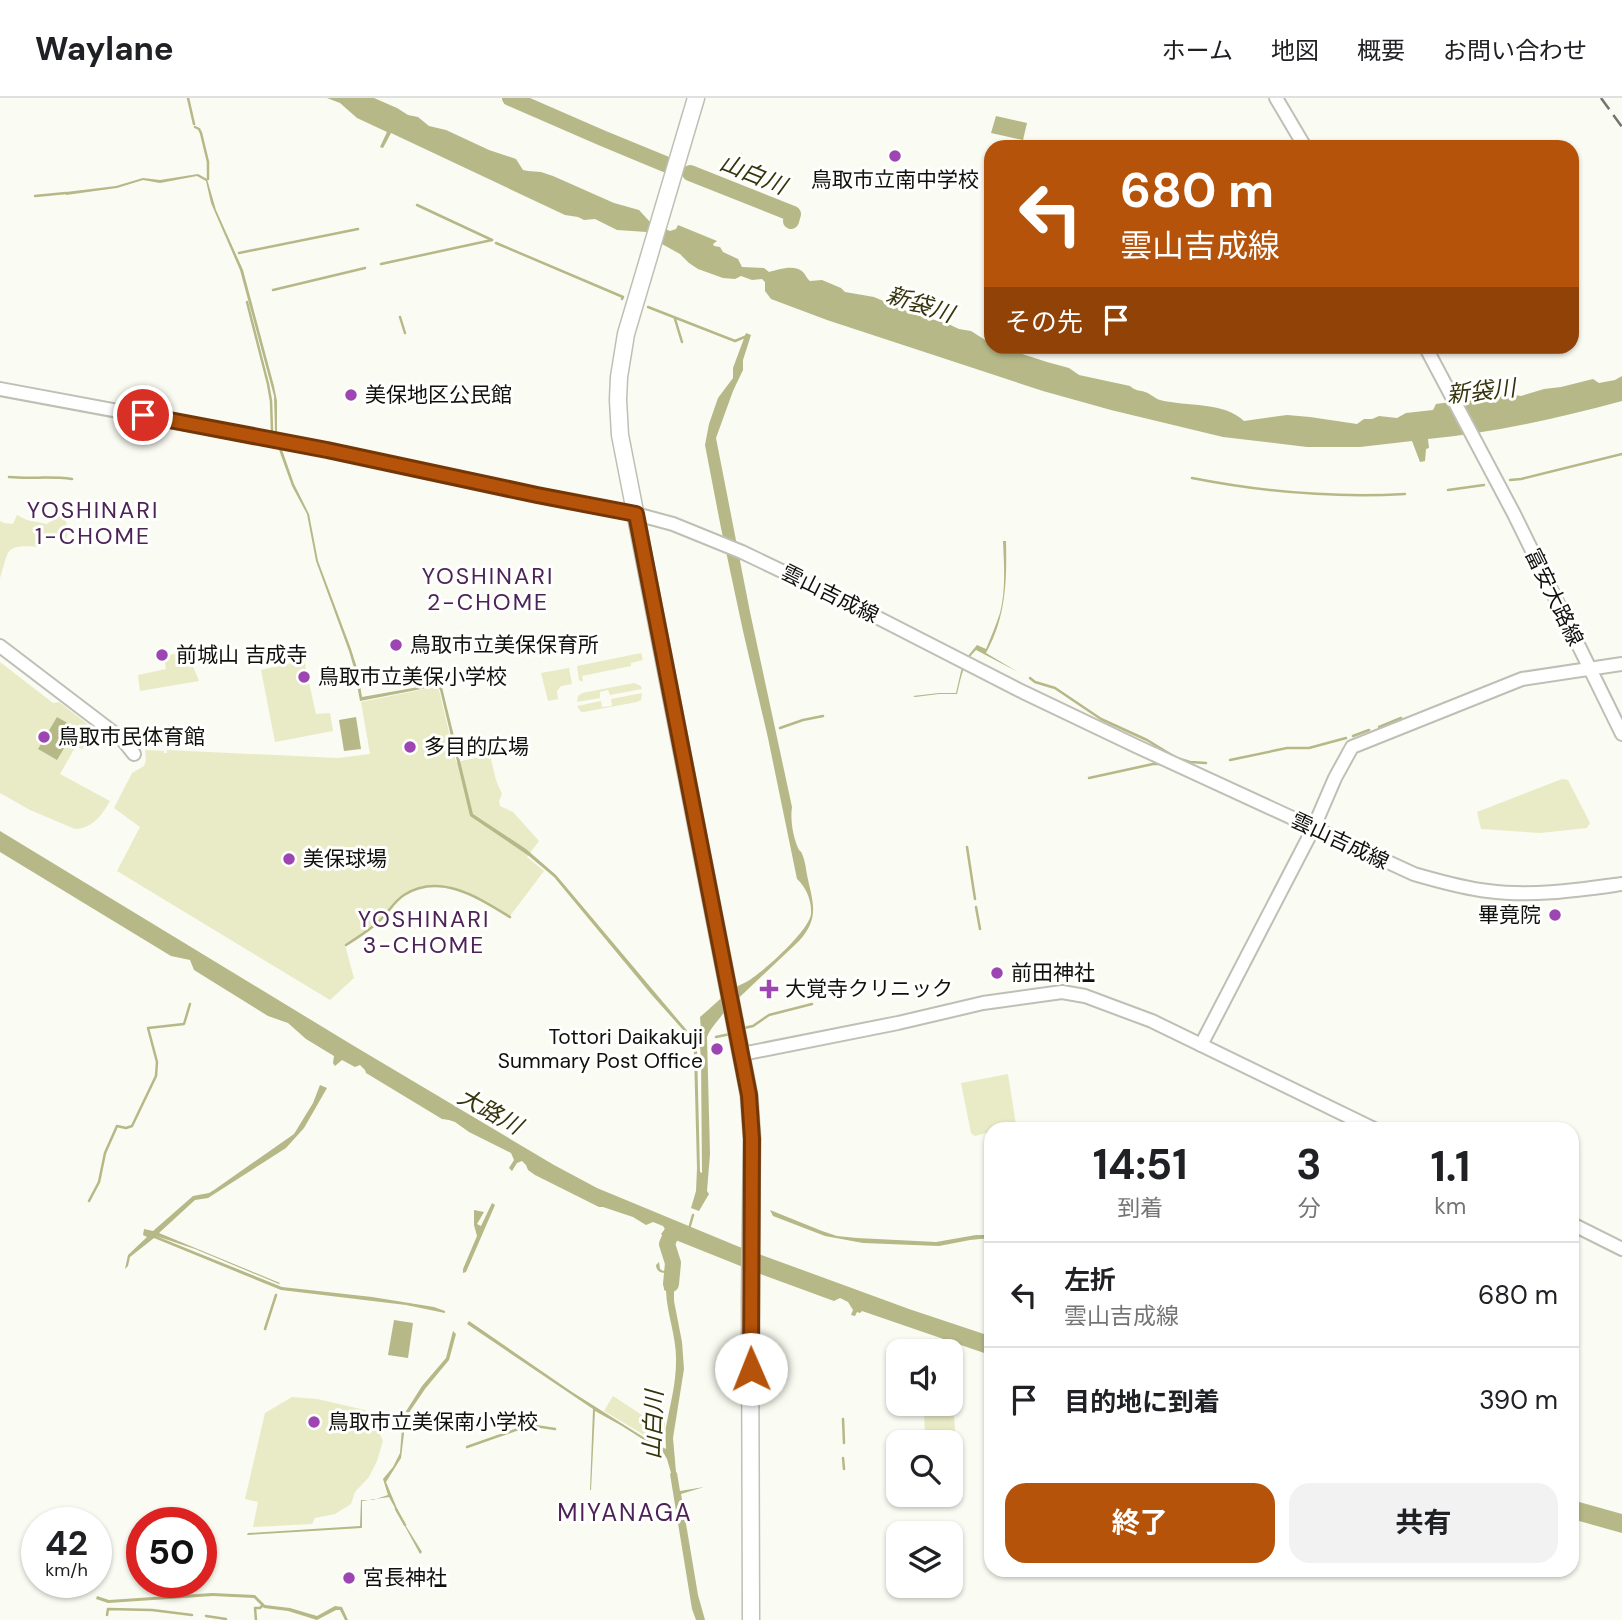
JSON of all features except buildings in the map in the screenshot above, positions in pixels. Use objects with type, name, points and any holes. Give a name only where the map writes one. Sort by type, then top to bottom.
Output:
[{"type":"main road","points":[[696,98],[626,334],[618,400],[620,435],[731,998],[751,1115],[751,1620]]},
{"type":"street","points":[[1276,98],[1301,140]]},
{"type":"street","name":"富安大路線","points":[[1428,354],[1514,514],[1622,734]]},
{"type":"street","name":"雲山吉成線","points":[[0,389],[327,450],[673,524],[742,552],[1023,692],[1414,874],[1455,886],[1490,891],[1580,890],[1622,884]]},
{"type":"street","points":[[0,646],[122,739],[134,754]]},
{"type":"street","points":[[1201,1045],[1313,829],[1352,747],[1522,679],[1622,664]]},
{"type":"street","points":[[741,1054],[983,1003],[1062,992],[1085,996],[1152,1021],[1360,1122]]},
{"type":"street","points":[[1579,1228],[1622,1249]]},
{"type":"shaded area","points":[[327,98],[374,98],[408,115],[418,117],[429,126],[446,130],[516,159],[523,170],[553,176],[614,203],[639,210],[650,222],[670,231],[678,225],[717,241],[714,246],[738,259],[742,267],[764,268],[769,272],[796,268],[810,281],[822,280],[845,292],[874,297],[916,315],[971,331],[984,339],[984,354],[1022,354],[1069,368],[1079,375],[1130,386],[1160,400],[1226,410],[1244,421],[1287,415],[1357,424],[1364,419],[1379,416],[1397,418],[1406,413],[1433,410],[1436,404],[1509,394],[1521,396],[1593,379],[1599,383],[1622,376],[1622,401],[1526,424],[1428,439],[1429,448],[1426,449],[1425,461],[1420,462],[1412,441],[1360,447],[1307,447],[1223,437],[1043,391],[771,299],[765,291],[765,282],[762,279],[752,280],[741,276],[735,279],[723,278],[698,269],[647,232],[617,230],[595,219],[584,220],[565,215],[391,133],[383,148],[380,147],[387,132],[357,118],[340,103]]},
{"type":"shaded area","points":[[996,116],[1027,123],[1023,140],[991,133]]},
{"type":"shaded area","points":[[198,174],[207,179],[216,210],[243,270],[274,386],[280,444],[294,484],[309,514],[318,561],[351,649],[362,697],[441,683],[473,814],[526,849],[556,875],[695,1040],[702,1173],[700,1017],[729,992],[774,960],[794,940],[811,914],[808,895],[797,879],[705,445],[718,398],[733,378],[733,368],[746,333],[751,335],[743,360],[743,370],[716,438],[792,807],[794,834],[805,862],[813,910],[806,933],[725,1011],[707,1037],[709,1194],[699,1211],[691,1208],[696,1191],[697,1168],[692,1040],[554,877],[529,856],[470,816],[437,686],[360,701],[349,651],[316,561],[307,514],[292,486],[278,447],[274,396],[240,270],[211,203],[206,181],[197,176],[160,183],[143,180],[117,188],[66,195],[66,192],[116,186],[143,178],[160,180]]},
{"type":"shaded area","points":[[61,511],[67,525],[66,539],[42,540],[37,547],[13,548],[7,556],[0,578],[0,521],[13,524],[17,515],[47,524],[53,520],[56,512]]},
{"type":"shaded area","points":[[1003,541],[1006,541],[1004,598],[998,626],[986,653],[1018,672],[976,650],[965,665],[957,694],[913,696],[939,693],[956,693],[962,667],[968,656],[977,645],[986,649],[1002,604]]},
{"type":"shaded area","points":[[187,652],[199,681],[140,691],[138,675],[166,669],[168,655]]},
{"type":"shaded area","points":[[641,653],[643,660],[631,663],[631,666],[582,676],[583,682],[579,680],[577,666]]},
{"type":"shaded area","points":[[304,660],[316,714],[330,713],[333,731],[275,742],[261,670]]},
{"type":"shaded area","name":"鳥取市民体育館","points":[[0,662],[53,703],[59,702],[94,729],[82,749],[76,746],[60,774],[110,801],[100,816],[87,827],[75,829],[30,810],[0,793]]},
{"type":"shaded area","points":[[569,668],[572,684],[561,686],[557,691],[558,699],[548,701],[541,673]]},
{"type":"shaded area","points":[[634,683],[642,689],[610,695],[608,690],[600,692],[600,698],[577,702],[582,693]]},
{"type":"shaded area","points":[[435,687],[439,690],[456,762],[490,755],[502,794],[500,806],[513,812],[539,841],[527,857],[544,871],[510,916],[458,889],[431,885],[417,888],[400,897],[377,923],[345,945],[354,978],[330,1000],[117,871],[140,827],[114,808],[132,773],[144,766],[145,750],[164,753],[167,753],[167,750],[338,758],[370,754],[361,702]]},
{"type":"shaded area","points":[[642,693],[641,700],[637,702],[584,712],[577,706],[601,701],[602,707],[612,706],[611,699]]},
{"type":"shaded area","points":[[57,717],[76,728],[57,760],[38,749]]},
{"type":"shaded area","points":[[356,717],[361,749],[344,751],[339,720]]},
{"type":"shaded area","points":[[1562,779],[1568,780],[1590,823],[1587,828],[1540,833],[1481,829],[1477,812]]},
{"type":"shaded area","points":[[0,831],[354,1046],[597,1188],[737,1246],[984,1334],[984,1353],[963,1346],[963,1339],[943,1339],[862,1311],[855,1316],[851,1315],[853,1310],[848,1302],[840,1298],[834,1301],[673,1239],[667,1247],[665,1237],[661,1234],[665,1229],[663,1226],[653,1222],[646,1225],[633,1217],[599,1207],[535,1175],[522,1161],[517,1163],[512,1171],[509,1168],[514,1160],[511,1153],[455,1122],[442,1119],[366,1073],[360,1065],[355,1067],[342,1060],[335,1066],[334,1056],[306,1039],[288,1023],[268,1016],[194,970],[190,960],[171,956],[0,852]]},
{"type":"shaded area","points":[[1008,1074],[1016,1122],[984,1122],[984,1134],[975,1136],[971,1133],[961,1083]]},
{"type":"shaded area","points":[[320,1085],[327,1088],[304,1128],[286,1148],[208,1198],[195,1200],[159,1233],[279,1284],[156,1236],[282,1287],[372,1297],[434,1307],[445,1313],[406,1305],[281,1290],[154,1238],[130,1257],[125,1269],[128,1255],[147,1237],[143,1235],[144,1229],[153,1231],[193,1196],[214,1190],[294,1134],[313,1103]]},
{"type":"shaded area","points":[[492,1203],[495,1205],[466,1272],[463,1273],[477,1236],[474,1210],[484,1212],[477,1224],[481,1226]]},
{"type":"shaded area","points":[[770,1210],[837,1236],[936,1242],[976,1235],[984,1235],[984,1239],[939,1246],[863,1243],[825,1236],[773,1216]]},
{"type":"shaded area","points":[[659,1262],[663,1271],[670,1269],[671,1262],[680,1265],[677,1268],[674,1301],[684,1369],[673,1438],[680,1491],[704,1487],[681,1494],[698,1595],[705,1620],[696,1620],[692,1609],[671,1473],[663,1452],[595,1411],[590,1490],[593,1409],[467,1324],[469,1321],[572,1392],[666,1449],[676,1353],[664,1290],[665,1273],[657,1269]]},
{"type":"shaded area","points":[[394,1320],[413,1323],[408,1358],[388,1355]]},
{"type":"shaded area","points":[[453,1331],[456,1334],[449,1360],[406,1417],[401,1458],[386,1482],[401,1518],[422,1552],[420,1554],[389,1497],[376,1499],[388,1495],[383,1479],[400,1453],[403,1416],[422,1386],[446,1358]]},
{"type":"shaded area","points":[[613,1396],[648,1419],[652,1408],[666,1411],[663,1443],[655,1438],[654,1441],[604,1411]]},
{"type":"shaded area","points":[[292,1397],[317,1399],[365,1410],[367,1415],[373,1418],[383,1441],[377,1461],[369,1477],[355,1492],[351,1504],[335,1514],[315,1518],[312,1524],[253,1527],[258,1502],[245,1499],[265,1413]]},
{"type":"shaded area","points":[[924,1416],[954,1416],[955,1430],[925,1430]]},
{"type":"shaded area","points":[[361,1500],[369,1500],[362,1501],[362,1528],[247,1535],[360,1526]]},
{"type":"shaded area","points":[[1579,1502],[1622,1514],[1622,1533],[1579,1521]]},
{"type":"shaded area","points":[[217,1593],[255,1595],[265,1605],[290,1608],[317,1616],[335,1606],[342,1607],[348,1620],[345,1620],[340,1610],[317,1620],[288,1611],[264,1608],[254,1598],[217,1596]]},
{"type":"shaded area","points":[[183,1598],[108,1603],[96,1599]]},
{"type":"waterway","points":[[188,98],[194,124]]},
{"type":"waterway","name":"山白川","points":[[510,98],[665,164]]},
{"type":"waterway","points":[[195,127],[201,133],[208,162],[208,179]]},
{"type":"waterway","name":"山白川","points":[[690,173],[793,214],[791,221]]},
{"type":"waterway","points":[[35,196],[66,193]]},
{"type":"waterway","points":[[417,205],[492,240]]},
{"type":"waterway","points":[[239,253],[358,229]]},
{"type":"waterway","points":[[381,264],[492,240]]},
{"type":"waterway","points":[[496,243],[623,297],[622,299]]},
{"type":"waterway","points":[[273,290],[365,268]]},
{"type":"waterway","points":[[247,302],[268,384],[272,431]]},
{"type":"waterway","points":[[648,307],[735,341],[747,336]]},
{"type":"waterway","points":[[400,317],[405,333]]},
{"type":"waterway","points":[[675,319],[682,342]]},
{"type":"waterway","points":[[1510,480],[1622,454]]},
{"type":"waterway","points":[[9,477],[72,479]]},
{"type":"waterway","points":[[1192,478],[1298,493],[1405,494]]},
{"type":"waterway","points":[[1448,490],[1484,485]]},
{"type":"waterway","points":[[1030,678],[1055,688],[1101,719],[1147,740],[1175,757]]},
{"type":"waterway","points":[[780,728],[823,716]]},
{"type":"waterway","points":[[1379,727],[1401,718]]},
{"type":"waterway","points":[[1353,736],[1369,730]]},
{"type":"waterway","points":[[1230,760],[1287,748],[1309,748],[1346,738]]},
{"type":"waterway","points":[[1180,759],[1206,763]]},
{"type":"waterway","points":[[1089,778],[1163,764]]},
{"type":"waterway","points":[[967,847],[975,899]]},
{"type":"waterway","points":[[346,945],[377,923],[404,895],[431,886],[459,890],[510,917]]},
{"type":"waterway","points":[[976,907],[980,929]]},
{"type":"waterway","points":[[89,1201],[99,1182],[105,1153],[117,1126],[132,1126],[156,1076],[157,1062],[148,1028],[184,1024],[190,1004]]},
{"type":"waterway","points":[[744,1028],[753,1026],[769,1015],[812,1004]]},
{"type":"waterway","points":[[716,1037],[730,1034]]},
{"type":"waterway","points":[[689,1229],[693,1215]]},
{"type":"waterway","name":"山白川","points":[[671,1284],[673,1263],[667,1244],[672,1232]]},
{"type":"waterway","points":[[265,1329],[276,1295]]},
{"type":"waterway","points":[[843,1419],[844,1443]]},
{"type":"waterway","points":[[467,1447],[521,1428],[535,1426],[555,1429]]},
{"type":"waterway","points":[[843,1458],[844,1469]]},
{"type":"waterway","points":[[396,1509],[405,1525]]},
{"type":"waterway","points":[[256,1620],[255,1608],[263,1605]]},
{"type":"waterway","points":[[107,1615],[108,1609],[152,1610],[192,1615]]},
{"type":"waterway","points":[[206,1616],[226,1619]]},
{"type":"railway","points":[[1601,98],[1622,127]]},
{"type":"place","name":"鳥取市立南中学校","points":[[895,156]]},
{"type":"place","name":"美保地区公民館","points":[[351,395]]},
{"type":"place","name":"鳥取市立美保保育所","points":[[396,645]]},
{"type":"place","name":"前城山 吉成寺","points":[[162,655]]},
{"type":"place","name":"鳥取市立美保小学校","points":[[304,677]]},
{"type":"place","name":"鳥取市民体育館","points":[[44,737]]},
{"type":"place","name":"多目的広場","points":[[410,747]]},
{"type":"place","name":"美保球場","points":[[289,859]]},
{"type":"place","name":"畢竟院","points":[[1555,915]]},
{"type":"place","name":"前田神社","points":[[997,973]]},
{"type":"place","name":"大覚寺クリニック","points":[[769,989]]},
{"type":"place","name":"Tottori Daikakuji Summary Post Office","points":[[717,1049]]},
{"type":"place","name":"鳥取市立美保南小学校","points":[[314,1422]]},
{"type":"place","name":"宮長神社","points":[[349,1578]]},
{"type":"district","name":"YOSHINARI 1-CHOME","points":[[93,523]]},
{"type":"district","name":"YOSHINARI 2-CHOME","points":[[488,589]]},
{"type":"district","name":"YOSHINARI 3-CHOME","points":[[424,932]]},
{"type":"district","name":"MIYANAGA","points":[[625,1512]]},
{"type":"route","points":[[143,415],[636,514],[749,1095],[752,1139],[751,1369]]},
{"type":"water label","name":"新袋川","points":[[920,304]]},
{"type":"water label","name":"新袋川","points":[[1481,391]]},
{"type":"water label","name":"大路川","points":[[490,1111]]}]
